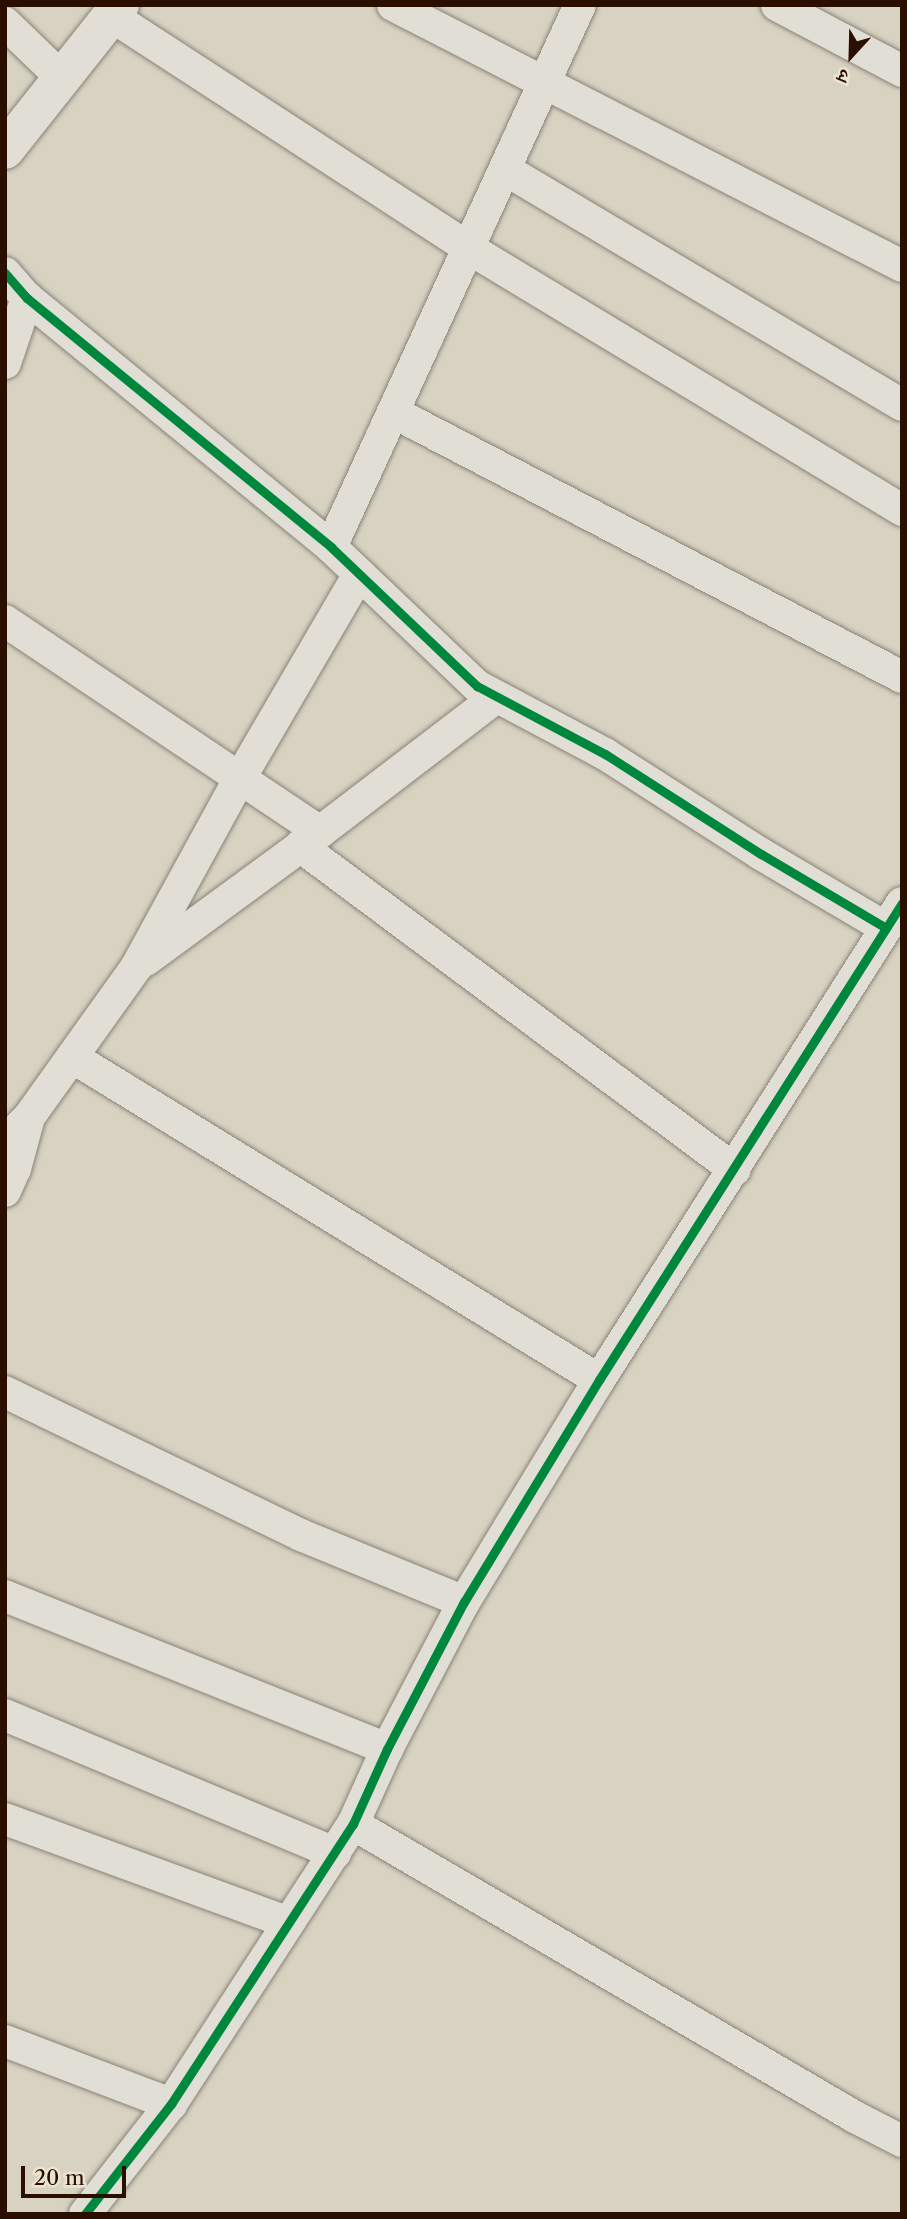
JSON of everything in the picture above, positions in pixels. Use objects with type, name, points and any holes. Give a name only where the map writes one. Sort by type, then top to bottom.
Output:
[{"type":"street","points":[[393,5],[544,85],[902,266]]},
{"type":"street","points":[[331,547],[580,5]]},
{"type":"street","points":[[777,5],[902,71]]},
{"type":"street","points":[[5,150],[117,11],[470,249],[902,510]]},
{"type":"street","points":[[5,23],[63,79]]},
{"type":"street","points":[[506,170],[902,405]]},
{"type":"street","points":[[5,273],[26,298],[331,547],[477,685],[495,698],[605,754],[761,855],[894,915],[735,1170],[599,1380],[464,1602],[387,1749],[353,1824],[335,1853],[171,2104],[85,2214]]},
{"type":"street","points":[[5,363],[26,298]]},
{"type":"street","points":[[393,412],[902,677]]},
{"type":"street","points":[[5,1140],[29,1116],[137,966],[240,778],[359,574]]},
{"type":"street","points":[[5,621],[240,778],[310,839],[735,1170]]},
{"type":"street","points":[[137,966],[495,698]]},
{"type":"street","points":[[72,1057],[599,1380]]},
{"type":"street","points":[[5,1191],[15,1169],[29,1116]]},
{"type":"street","points":[[5,1392],[301,1535],[464,1602]]},
{"type":"street","points":[[5,1596],[387,1749]]},
{"type":"street","points":[[5,1715],[335,1853]]},
{"type":"street","points":[[5,1819],[289,1923]]},
{"type":"street","points":[[353,1824],[843,2110],[902,2141]]},
{"type":"street","points":[[5,2041],[171,2104]]},
{"type":"cycle path","points":[[5,273],[27,298],[331,547],[477,686],[605,754],[761,854],[886,928]]},
{"type":"cycle path","points":[[85,2214],[171,2104],[353,1824],[387,1749],[464,1602],[599,1380],[902,903]]}]
